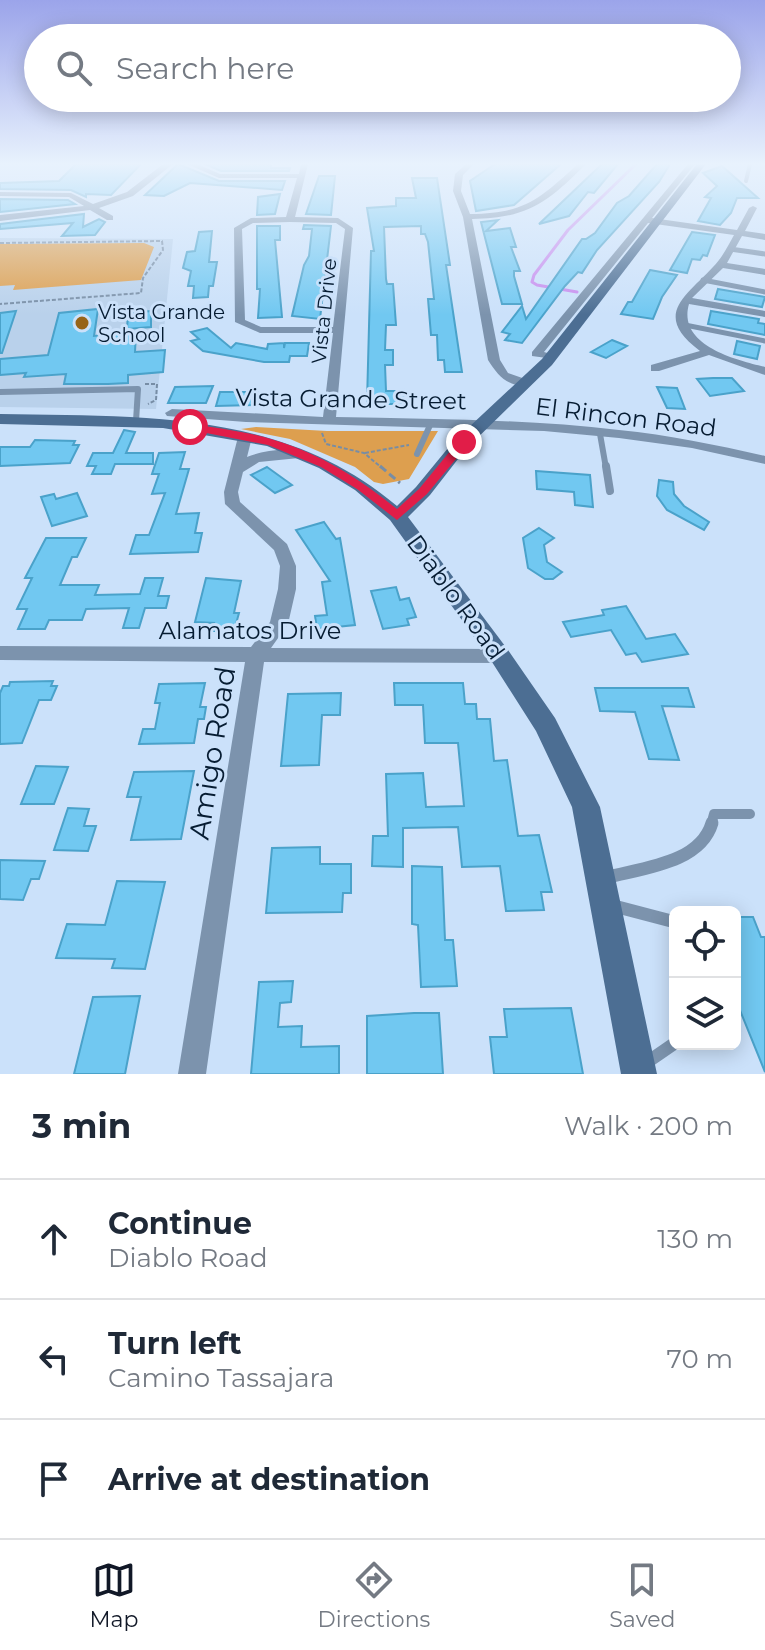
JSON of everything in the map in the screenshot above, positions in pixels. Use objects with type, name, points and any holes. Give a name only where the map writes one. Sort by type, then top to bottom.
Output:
[{"type":"street","points":[[0,218],[30,214]]},
{"type":"street","points":[[104,214],[110,218]]},
{"type":"street","points":[[291,214],[290,219],[251,221],[238,228],[240,322],[260,330],[340,330]]},
{"type":"street","points":[[466,214],[494,360],[503,375],[524,383]]},
{"type":"street","points":[[467,217],[518,214]]},
{"type":"street","points":[[397,516],[482,424],[550,357],[657,214]]},
{"type":"street","points":[[653,220],[658,214]]},
{"type":"street","points":[[749,214],[722,265],[685,300],[678,314],[679,324],[686,334],[711,351],[765,371]]},
{"type":"street","name":"Vista Drive","points":[[290,219],[338,221],[349,228],[340,330],[326,421]]},
{"type":"street","points":[[653,220],[765,237]]},
{"type":"street","points":[[722,265],[765,272]]},
{"type":"street","points":[[685,300],[765,314]]},
{"type":"street","points":[[655,368],[711,351]]},
{"type":"street","name":"Vista Grande Street","points":[[172,413],[241,420],[482,424]]},
{"type":"street","name":"Diablo Road","points":[[0,419],[136,421],[271,442],[325,464],[362,486],[397,516],[500,656],[546,725],[586,807],[638,1071]]},
{"type":"street","name":"El Rincon Road","points":[[482,424],[655,440],[765,460]]},
{"type":"street","name":"Amigo Road","points":[[192,1074],[256,654],[279,624],[287,589],[288,566],[281,548],[233,504],[231,492],[245,437]]},
{"type":"street","points":[[236,470],[256,458],[299,454]]},
{"type":"street","name":"Alamatos Drive","points":[[0,653],[500,656]]},
{"type":"lane","points":[[730,249],[765,254]]},
{"type":"lane","points":[[703,280],[765,292]]},
{"type":"lane","points":[[679,324],[765,341]]},
{"type":"lane","points":[[0,392],[138,389],[136,421]]},
{"type":"lane","points":[[417,454],[431,423]]},
{"type":"lane","points":[[600,434],[610,491]]},
{"type":"lane","points":[[603,891],[682,857],[708,835],[714,814],[750,814]]},
{"type":"lane","points":[[603,891],[669,919]]},
{"type":"lane","points":[[638,1071],[669,1048]]},
{"type":"path","points":[[0,243],[162,241],[163,250],[143,278],[141,293],[0,304]]},
{"type":"path","points":[[326,421],[323,442],[364,453],[400,483]]},
{"type":"path","points":[[364,453],[417,442]]},
{"type":"shaded area","name":"Vista Grande School","points":[[0,238],[173,239],[156,409],[0,407]]},
{"type":"shaded area","points":[[144,243],[154,247],[141,280],[13,290],[15,285],[0,286],[0,244]]},
{"type":"shaded area","points":[[241,429],[327,431],[438,431],[409,479],[383,484],[374,482],[355,467],[290,439]]},
{"type":"building","points":[[83,214],[83,227],[99,219],[105,222],[95,235],[62,236],[73,223],[0,229],[0,224]]},
{"type":"building","points":[[368,214],[442,214],[450,265],[446,265],[462,372],[445,372],[444,360],[438,360],[437,335],[431,335],[428,299],[434,299],[428,242],[425,234],[421,234],[421,226],[384,227],[386,279],[387,284],[393,284],[396,325],[386,325],[385,350],[393,350],[393,365],[385,365],[386,391],[404,391],[405,404],[367,402],[371,251],[374,251]]},
{"type":"building","points":[[549,214],[570,214],[569,216],[539,224]]},
{"type":"building","points":[[609,214],[630,214],[597,250],[582,273],[578,272],[565,286],[522,343],[505,340],[510,334],[502,332],[522,306],[526,319],[582,239],[595,233]]},
{"type":"building","points":[[702,214],[730,214],[720,225],[698,221]]},
{"type":"building","points":[[498,220],[486,231],[510,228],[516,247],[511,247],[520,271],[514,271],[514,276],[522,304],[502,304],[481,222]]},
{"type":"building","points":[[304,225],[331,226],[320,319],[292,316],[309,256],[312,229],[303,229]]},
{"type":"building","points":[[257,226],[280,226],[280,240],[275,240],[282,317],[258,318]]},
{"type":"building","points":[[212,231],[209,262],[217,262],[213,286],[209,286],[208,297],[193,298],[194,286],[188,286],[191,271],[183,268],[187,252],[195,251],[199,232]]},
{"type":"building","points":[[692,232],[715,235],[707,256],[703,255],[700,260],[692,259],[687,273],[670,270]]},
{"type":"building","points":[[650,270],[677,275],[662,297],[653,319],[621,314],[628,302],[632,302]]},
{"type":"building","points":[[718,289],[765,297],[762,307],[715,299]]},
{"type":"building","points":[[98,309],[94,336],[136,332],[135,352],[165,350],[163,372],[128,375],[128,383],[108,384],[64,384],[66,374],[0,375],[0,359],[48,355],[59,313]]},
{"type":"building","points":[[16,311],[2,353],[0,353],[0,313]]},
{"type":"building","points":[[151,311],[151,327],[127,329],[128,314]]},
{"type":"building","points":[[711,311],[759,319],[758,323],[765,324],[765,335],[708,324]]},
{"type":"building","points":[[207,328],[231,348],[236,343],[267,349],[268,344],[284,343],[284,348],[285,343],[309,343],[307,356],[290,356],[289,362],[264,362],[203,351],[191,341],[199,339],[191,332]]},
{"type":"building","points":[[612,340],[627,346],[606,358],[591,352]]},
{"type":"building","points":[[737,341],[760,346],[757,359],[734,354]]},
{"type":"building","points":[[732,378],[744,391],[710,396],[697,379]]},
{"type":"building","points":[[213,386],[206,403],[168,403],[175,387]]},
{"type":"building","points":[[657,387],[677,388],[685,409],[667,408]]},
{"type":"building","points":[[220,392],[257,392],[254,405],[216,406]]},
{"type":"building","points":[[124,430],[135,432],[126,453],[153,453],[153,464],[115,464],[111,474],[92,474],[96,466],[87,466],[93,453],[113,453]]},
{"type":"building","points":[[35,440],[75,441],[73,445],[79,445],[70,463],[0,466],[0,447],[30,447]]},
{"type":"building","points":[[185,452],[180,469],[189,469],[176,514],[199,513],[195,533],[202,533],[198,552],[130,554],[136,535],[149,535],[165,493],[152,494],[159,474],[152,474],[159,453]]},
{"type":"building","points":[[267,467],[292,485],[275,493],[251,475]]},
{"type":"building","points":[[536,471],[590,475],[593,507],[575,505],[574,492],[537,489]]},
{"type":"building","points":[[659,480],[673,482],[674,494],[684,506],[709,522],[704,530],[667,510],[657,496]]},
{"type":"building","points":[[77,493],[87,516],[52,526],[41,497],[54,494],[56,499]]},
{"type":"building","points":[[324,522],[336,539],[340,538],[355,625],[317,629],[315,616],[327,615],[322,582],[330,581],[296,530]]},
{"type":"building","points":[[539,528],[554,538],[544,545],[547,562],[562,572],[553,579],[545,579],[528,568],[523,538]]},
{"type":"building","points":[[46,538],[86,538],[77,557],[72,557],[60,585],[99,585],[95,595],[140,594],[145,578],[163,578],[158,596],[169,596],[166,608],[145,608],[139,628],[123,628],[129,608],[86,609],[82,620],[49,620],[45,629],[18,629],[27,609],[17,609],[32,578],[25,578]]},
{"type":"building","points":[[206,578],[241,581],[234,613],[239,613],[234,631],[212,631],[214,623],[195,622]]},
{"type":"building","points":[[396,587],[400,600],[409,598],[416,617],[407,619],[409,625],[383,629],[371,591]]},
{"type":"building","points":[[626,606],[646,639],[675,634],[688,654],[642,662],[636,653],[626,655],[611,630],[571,637],[563,622],[604,615],[602,610]]},
{"type":"building","points":[[53,681],[51,686],[57,686],[51,700],[39,700],[22,743],[0,744],[0,693],[3,686],[9,686],[10,682]]},
{"type":"building","points":[[205,683],[200,707],[206,707],[204,719],[198,719],[194,743],[139,744],[143,729],[155,729],[160,703],[155,703],[159,684]]},
{"type":"building","points":[[394,683],[463,683],[465,704],[476,704],[477,719],[490,719],[494,761],[507,760],[518,836],[539,835],[552,892],[541,892],[544,910],[506,911],[500,866],[462,867],[458,827],[403,828],[403,867],[372,866],[373,836],[388,836],[386,774],[423,773],[426,807],[464,806],[458,743],[425,743],[423,705],[395,705]]},
{"type":"building","points":[[595,688],[688,688],[694,707],[662,706],[679,760],[649,759],[635,712],[600,711]]},
{"type":"building","points":[[341,693],[340,715],[322,715],[319,765],[281,766],[288,694]]},
{"type":"building","points":[[36,766],[68,767],[54,804],[21,804]]},
{"type":"building","points":[[194,771],[181,839],[131,840],[141,797],[127,797],[134,772]]},
{"type":"building","points":[[68,808],[89,809],[84,826],[96,826],[88,851],[54,850]]},
{"type":"building","points":[[320,847],[320,864],[351,864],[351,893],[343,893],[342,912],[266,913],[272,848]]},
{"type":"building","points":[[0,860],[45,861],[39,879],[31,879],[23,900],[0,899]]},
{"type":"building","points":[[412,866],[442,867],[445,940],[453,940],[457,986],[421,987],[418,925],[412,924]]},
{"type":"building","points":[[117,881],[165,882],[145,969],[112,968],[115,959],[56,958],[67,924],[105,925]]},
{"type":"building","points":[[741,917],[753,917],[761,937],[765,937],[765,1072],[741,1013]]},
{"type":"building","points":[[293,981],[291,1002],[280,1003],[278,1027],[302,1026],[301,1047],[339,1046],[339,1074],[251,1074],[259,982]]},
{"type":"building","points":[[140,996],[125,1074],[74,1074],[93,997]]},
{"type":"building","points":[[571,1008],[583,1074],[494,1074],[490,1037],[507,1037],[504,1009]]},
{"type":"building","points":[[439,1013],[443,1074],[367,1074],[367,1016]]},
{"type":"waterway","points":[[577,292],[532,282],[568,230],[584,214]]},
{"type":"place","name":"Vista Grande School","points":[[82,323]]},
{"type":"route","points":[[190,427],[271,442],[325,464],[362,486],[397,516],[423,491],[464,442]]}]
